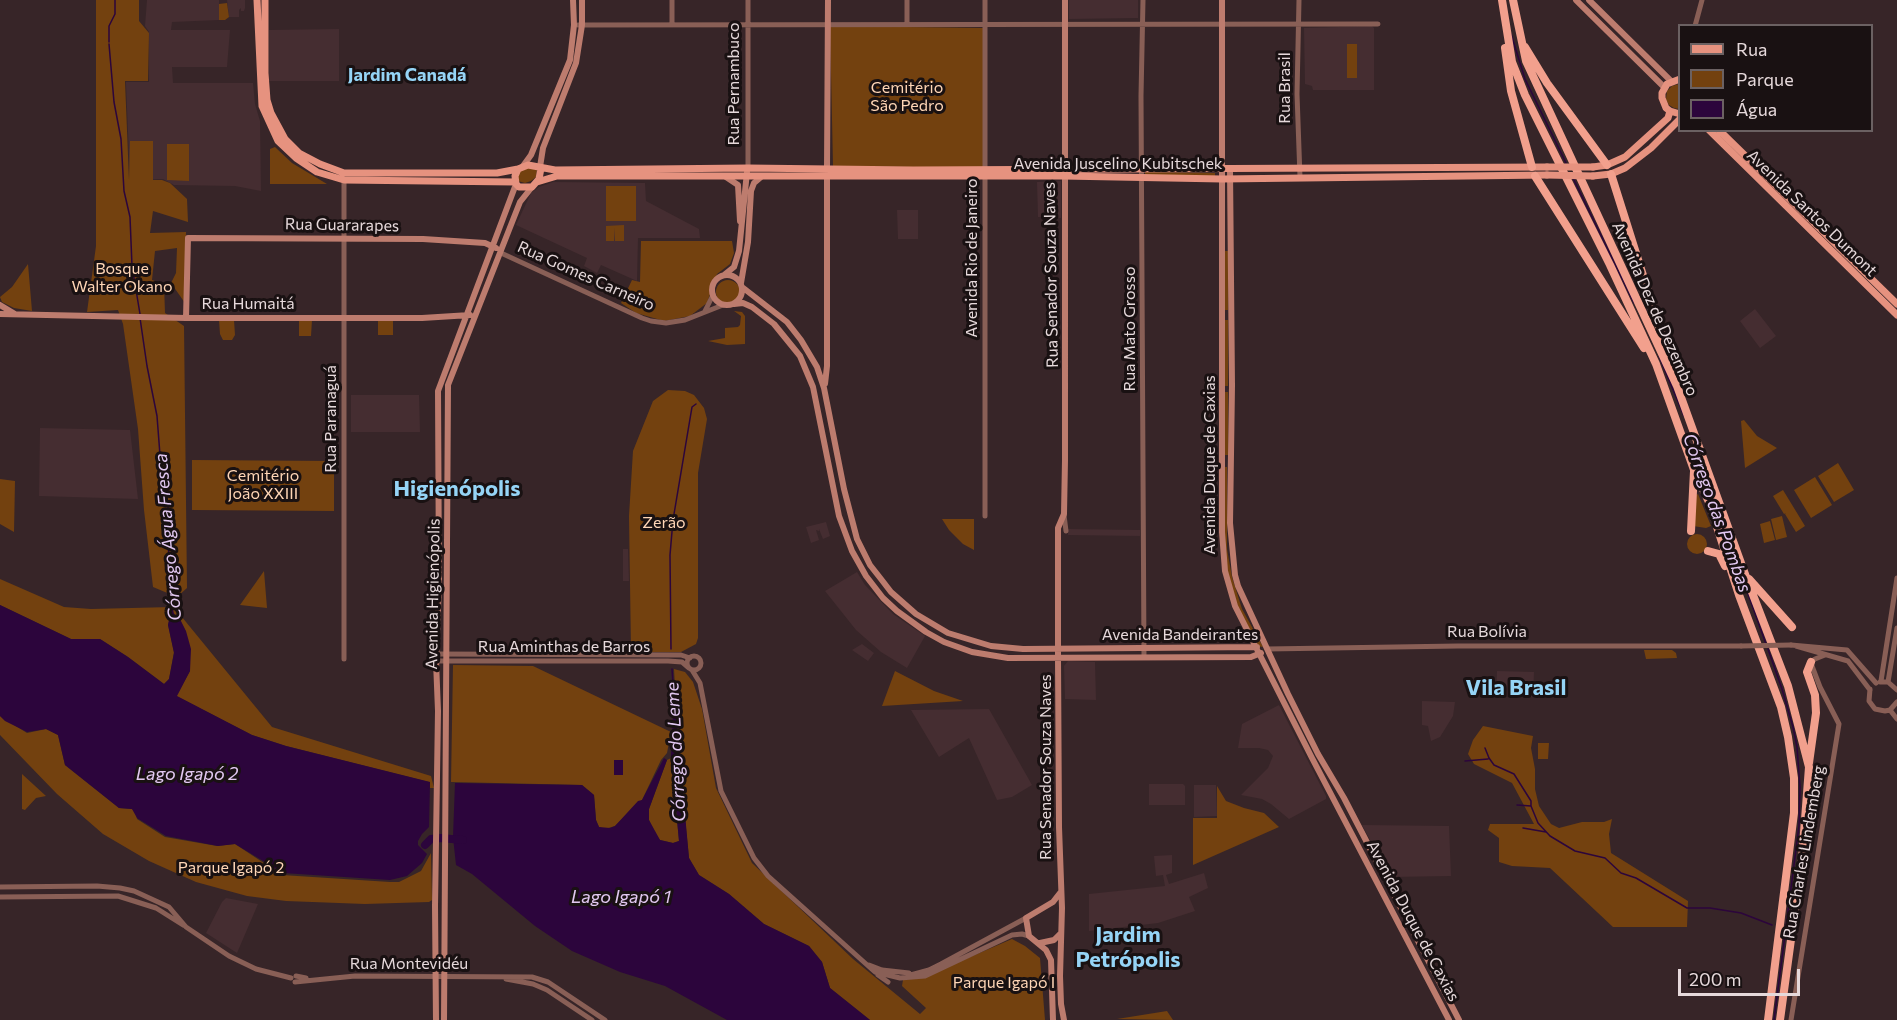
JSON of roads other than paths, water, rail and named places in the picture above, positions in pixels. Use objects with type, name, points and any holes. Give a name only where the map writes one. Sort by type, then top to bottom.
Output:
[{"type":"highway","name":"Avenida Dez de Dezembro","points":[[1502,0],[1512,62],[1525,96],[1610,265],[1656,364],[1694,470],[1709,502],[1739,595],[1781,707],[1794,778],[1794,813],[1768,1020]]},
{"type":"highway","name":"Avenida Dez de Dezembro","points":[[1513,0],[1526,61],[1677,386],[1788,686],[1809,767],[1803,859],[1780,1020]]},
{"type":"highway","points":[[1504,19],[1507,71],[1533,172],[1656,364]]},
{"type":"highway","points":[[1520,38],[1546,83],[1607,165]]},
{"type":"highway","points":[[1611,174],[1677,386]]},
{"type":"highway","points":[[1691,531],[1694,470]]},
{"type":"highway","points":[[1708,551],[1719,554],[1739,595]]},
{"type":"highway","points":[[1745,574],[1792,627]]},
{"type":"highway","points":[[1809,767],[1816,713],[1815,695],[1807,672],[1811,662]]},
{"type":"main road","points":[[265,0],[265,74]]},
{"type":"main road","points":[[515,183],[515,176],[531,155],[570,60],[573,0]]},
{"type":"main road","points":[[257,26],[262,31],[262,60],[271,113],[285,139],[298,155],[344,173],[446,176],[515,183],[519,187],[535,185],[541,168],[543,148],[576,63],[582,25],[582,0]]},
{"type":"main road","points":[[824,388],[827,366],[828,0]]},
{"type":"main road","name":"Rua Senador Souza Naves","points":[[1064,1020],[1061,1004],[1060,934],[1056,913],[1061,893],[1058,528],[1064,514],[1066,386],[1065,0]]},
{"type":"main road","name":"Avenida Duque de Caxias","points":[[1222,0],[1222,553],[1234,606],[1313,753],[1344,798],[1459,1020]]},
{"type":"main road","points":[[1576,0],[1664,87]]},
{"type":"main road","points":[[1589,0],[1671,81]]},
{"type":"main road","points":[[257,4],[261,23],[265,26]]},
{"type":"main road","points":[[257,4],[262,106],[278,141],[317,172],[344,180],[497,173],[533,165],[541,168]]},
{"type":"main road","points":[[1678,79],[1671,81],[1664,87],[1662,93],[1663,103],[1670,111],[1678,113]]},
{"type":"main road","name":"Avenida Juscelino Kubitschek","points":[[1064,173],[1126,178],[1222,179],[1466,177],[1533,172],[1546,167],[1593,167],[1607,165],[1625,158],[1668,118],[1670,111]]},
{"type":"main road","name":"Avenida Juscelino Kubitschek","points":[[535,185],[557,176],[761,177],[827,173],[1064,173],[1143,168],[1471,168],[1533,172],[1547,176],[1593,176],[1611,174],[1639,158],[1678,121]]},
{"type":"main road","name":"Avenida Santos Dumont","points":[[1711,132],[1897,315]]},
{"type":"main road","name":"Avenida Santos Dumont","points":[[1721,132],[1897,304]]},
{"type":"main road","points":[[1633,151],[1639,158]]},
{"type":"main road","points":[[1607,165],[1611,174]]},
{"type":"main road","name":"Avenida Juscelino Kubitschek","points":[[541,168],[555,170],[748,168],[827,173]]},
{"type":"main road","points":[[748,168],[736,261],[724,276],[715,281],[712,288],[713,296],[723,305],[734,304],[741,297],[748,242],[751,190],[754,183],[761,177]]},
{"type":"main road","points":[[1444,177],[1447,168]]},
{"type":"main road","points":[[1466,177],[1467,170],[1471,168]]},
{"type":"main road","points":[[1126,178],[1131,173],[1131,169]]},
{"type":"main road","name":"Avenida Duque de Caxias","points":[[1230,169],[1232,386],[1230,532],[1238,586],[1313,753],[1449,1020]]},
{"type":"main road","points":[[726,177],[738,185],[741,230]]},
{"type":"main road","name":"Avenida Higienópolis","points":[[436,1020],[444,906],[442,768],[436,658],[440,584],[438,391],[494,246],[515,183]]},
{"type":"main road","name":"Avenida Higienópolis","points":[[444,1020],[435,906],[446,658],[448,385],[520,202],[535,185]]},
{"type":"main road","name":"Rua Guararapes","points":[[186,318],[188,238],[423,239],[485,243],[494,246]]},
{"type":"main road","name":"Rua Gomes Carneiro","points":[[494,246],[501,253]]},
{"type":"main road","points":[[724,276],[736,278],[742,285]]},
{"type":"main road","name":"Avenida Bandeirantes","points":[[742,285],[782,317],[794,331],[817,367],[824,388],[853,528],[870,565],[891,592],[930,624],[975,643],[1023,649],[1144,648],[1258,651],[1267,649]]},
{"type":"main road","name":"Avenida Bandeirantes","points":[[734,304],[747,304],[763,315],[787,338],[800,356],[813,387],[839,516],[846,536],[866,576],[897,611],[926,632],[944,642],[972,652],[990,656],[1024,658],[1251,657],[1258,651]]},
{"type":"main road","name":"Rua Humaitá","points":[[0,305],[19,315]]},
{"type":"main road","name":"Rua Humaitá","points":[[0,314],[186,318],[422,318],[477,314]]},
{"type":"main road","points":[[897,611],[898,606],[904,604]]},
{"type":"main road","points":[[926,632],[930,624]]},
{"type":"main road","points":[[1023,649],[1024,658]]},
{"type":"main road","points":[[1360,849],[1366,849],[1379,867]]},
{"type":"main road","points":[[1053,1020],[1051,960],[1040,943],[1029,936],[1026,918],[1053,902],[1061,893]]},
{"type":"main road","points":[[1042,908],[1056,913]]},
{"type":"main road","points":[[1040,943],[1054,940],[1060,934]]},
{"type":"main road","points":[[1412,949],[1419,956],[1425,956]]},
{"type":"street","points":[[672,0],[672,25]]},
{"type":"street","name":"Rua Pernambuco","points":[[748,0],[748,168]]},
{"type":"street","points":[[907,0],[907,24]]},
{"type":"street","name":"Avenida Rio de Janeiro","points":[[985,0],[985,516]]},
{"type":"street","name":"Rua Mato Grosso","points":[[1143,0],[1144,657]]},
{"type":"street","name":"Rua Brasil","points":[[1299,0],[1297,94],[1300,177]]},
{"type":"street","points":[[1696,24],[1702,0]]},
{"type":"street","points":[[573,25],[1378,24]]},
{"type":"street","name":"Rua Paranaguá","points":[[344,180],[344,659]]},
{"type":"street","name":"Rua Gomes Carneiro","points":[[501,253],[642,318],[659,322],[688,320],[723,305]]},
{"type":"street","points":[[705,311],[713,296]]},
{"type":"street","name":"Rua Senador Souza Naves","points":[[1064,514],[1066,531]]},
{"type":"street","points":[[1897,578],[1878,682],[1870,690],[1869,701],[1875,709],[1885,711],[1895,706],[1897,719]]},
{"type":"street","points":[[1791,645],[1847,650],[1878,682],[1892,685],[1897,628]]},
{"type":"street","points":[[1791,645],[1848,661],[1870,690]]},
{"type":"street","name":"Rua Bolívia","points":[[1267,649],[1791,645]]},
{"type":"street","name":"Rua Aminthas de Barros","points":[[446,658],[681,655],[690,658]]},
{"type":"street","points":[[700,683],[688,663],[694,656],[699,658],[701,665],[700,683],[721,791],[754,858],[768,876],[875,972],[890,979],[925,976],[1012,935],[1029,936]]},
{"type":"street","points":[[1811,662],[1825,656]]},
{"type":"street","name":"Rua Aminthas de Barros","points":[[436,658],[668,660],[682,662],[691,669]]},
{"type":"street","name":"Rua Charles Lindemberg","points":[[1791,1020],[1839,724],[1820,687],[1811,662]]},
{"type":"street","points":[[691,669],[697,670],[701,665]]},
{"type":"street","name":"Rua Montevidéu","points":[[0,887],[97,886],[127,889],[170,907],[186,927],[237,961],[256,969],[294,979],[356,976],[515,979]]},
{"type":"street","points":[[0,897],[118,896],[156,908],[186,927]]},
{"type":"street","points":[[890,979],[941,964],[1026,918]]},
{"type":"street","points":[[981,944],[993,944]]},
{"type":"street","points":[[865,962],[882,970],[913,974]]},
{"type":"street","points":[[925,976],[939,969],[941,964]]},
{"type":"street","points":[[533,984],[534,977]]},
{"type":"street","points":[[515,979],[534,977],[548,982],[605,1020]]},
{"type":"street","points":[[515,979],[533,984],[560,998],[592,1020]]},
{"type":"water","name":"Lago Igapó 2","points":[[0,605],[71,639],[100,639],[164,684],[169,679],[174,653],[168,625],[171,611],[180,619],[191,649],[190,671],[177,696],[252,735],[286,746],[430,782],[429,827],[418,841],[418,845],[427,854],[422,863],[407,876],[390,880],[283,873],[235,844],[218,846],[166,836],[137,818],[132,809],[119,808],[65,765],[58,735],[46,729],[27,732],[0,716]]},
{"type":"water","name":"Lago Igapó 1","points":[[674,694],[689,858],[699,875],[729,894],[764,924],[809,946],[822,962],[830,988],[870,1020],[727,1020],[665,986],[620,972],[572,951],[535,926],[472,874],[456,865],[453,837],[455,783],[582,785],[594,795],[596,820],[599,827],[610,828],[615,826],[638,801],[642,800],[664,758],[667,760],[649,809],[649,820],[660,840],[673,843],[679,841],[671,755]]},
{"type":"water","points":[[614,760],[623,760],[623,775],[614,775]]},
{"type":"waterway","name":"Córrego Água Fresca","points":[[109,42],[109,26],[115,14],[115,0]]},
{"type":"waterway","name":"Córrego das Pombas","points":[[1511,34],[1525,79],[1566,163]]},
{"type":"waterway","name":"Córrego Água Fresca","points":[[109,44],[114,102],[121,139],[124,191],[130,217],[132,266],[140,314]]},
{"type":"waterway","name":"Córrego das Pombas","points":[[1573,178],[1634,303]]},
{"type":"waterway","name":"Córrego Água Fresca","points":[[140,318],[157,416],[160,455],[168,505],[169,580],[173,614]]},
{"type":"waterway","name":"Córrego das Pombas","points":[[1659,356],[1684,416]]},
{"type":"waterway","name":"Córrego do Leme","points":[[671,649],[670,555],[673,520],[692,407],[696,404]]},
{"type":"waterway","name":"Córrego das Pombas","points":[[1718,510],[1766,644]]},
{"type":"waterway","name":"Córrego das Pombas","points":[[1768,649],[1793,727],[1800,787],[1799,826],[1774,1020]]},
{"type":"waterway","name":"Córrego do Leme","points":[[672,669],[674,698]]},
{"type":"waterway","points":[[1485,748],[1494,765],[1514,774],[1531,801],[1538,823],[1550,836],[1575,851],[1605,858],[1621,873],[1636,878],[1687,908],[1710,908],[1741,913],[1772,925]]},
{"type":"waterway","points":[[1465,761],[1488,759]]},
{"type":"waterway","points":[[1517,805],[1531,806]]},
{"type":"waterway","points":[[1523,828],[1546,832]]},
{"type":"waterway","points":[[425,845],[431,839],[463,840]]},
{"type":"district","name":"Jardim Canadá","points":[[407,75]]},
{"type":"district","name":"Higienópolis","points":[[457,489]]},
{"type":"district","name":"Vila Brasil","points":[[1516,688]]},
{"type":"district","name":"Jardim Petrópolis","points":[[1128,948]]},
{"type":"park label","name":"Cemitério São Pedro","points":[[907,97]]},
{"type":"park label","name":"Bosque Walter Okano","points":[[122,278]]},
{"type":"park label","name":"Cemitério João XXIII","points":[[263,485]]},
{"type":"park label","name":"Zerão","points":[[664,523]]},
{"type":"park label","name":"Parque Igapó 2","points":[[231,868]]},
{"type":"park label","name":"Parque Igapó I","points":[[1004,983]]}]
